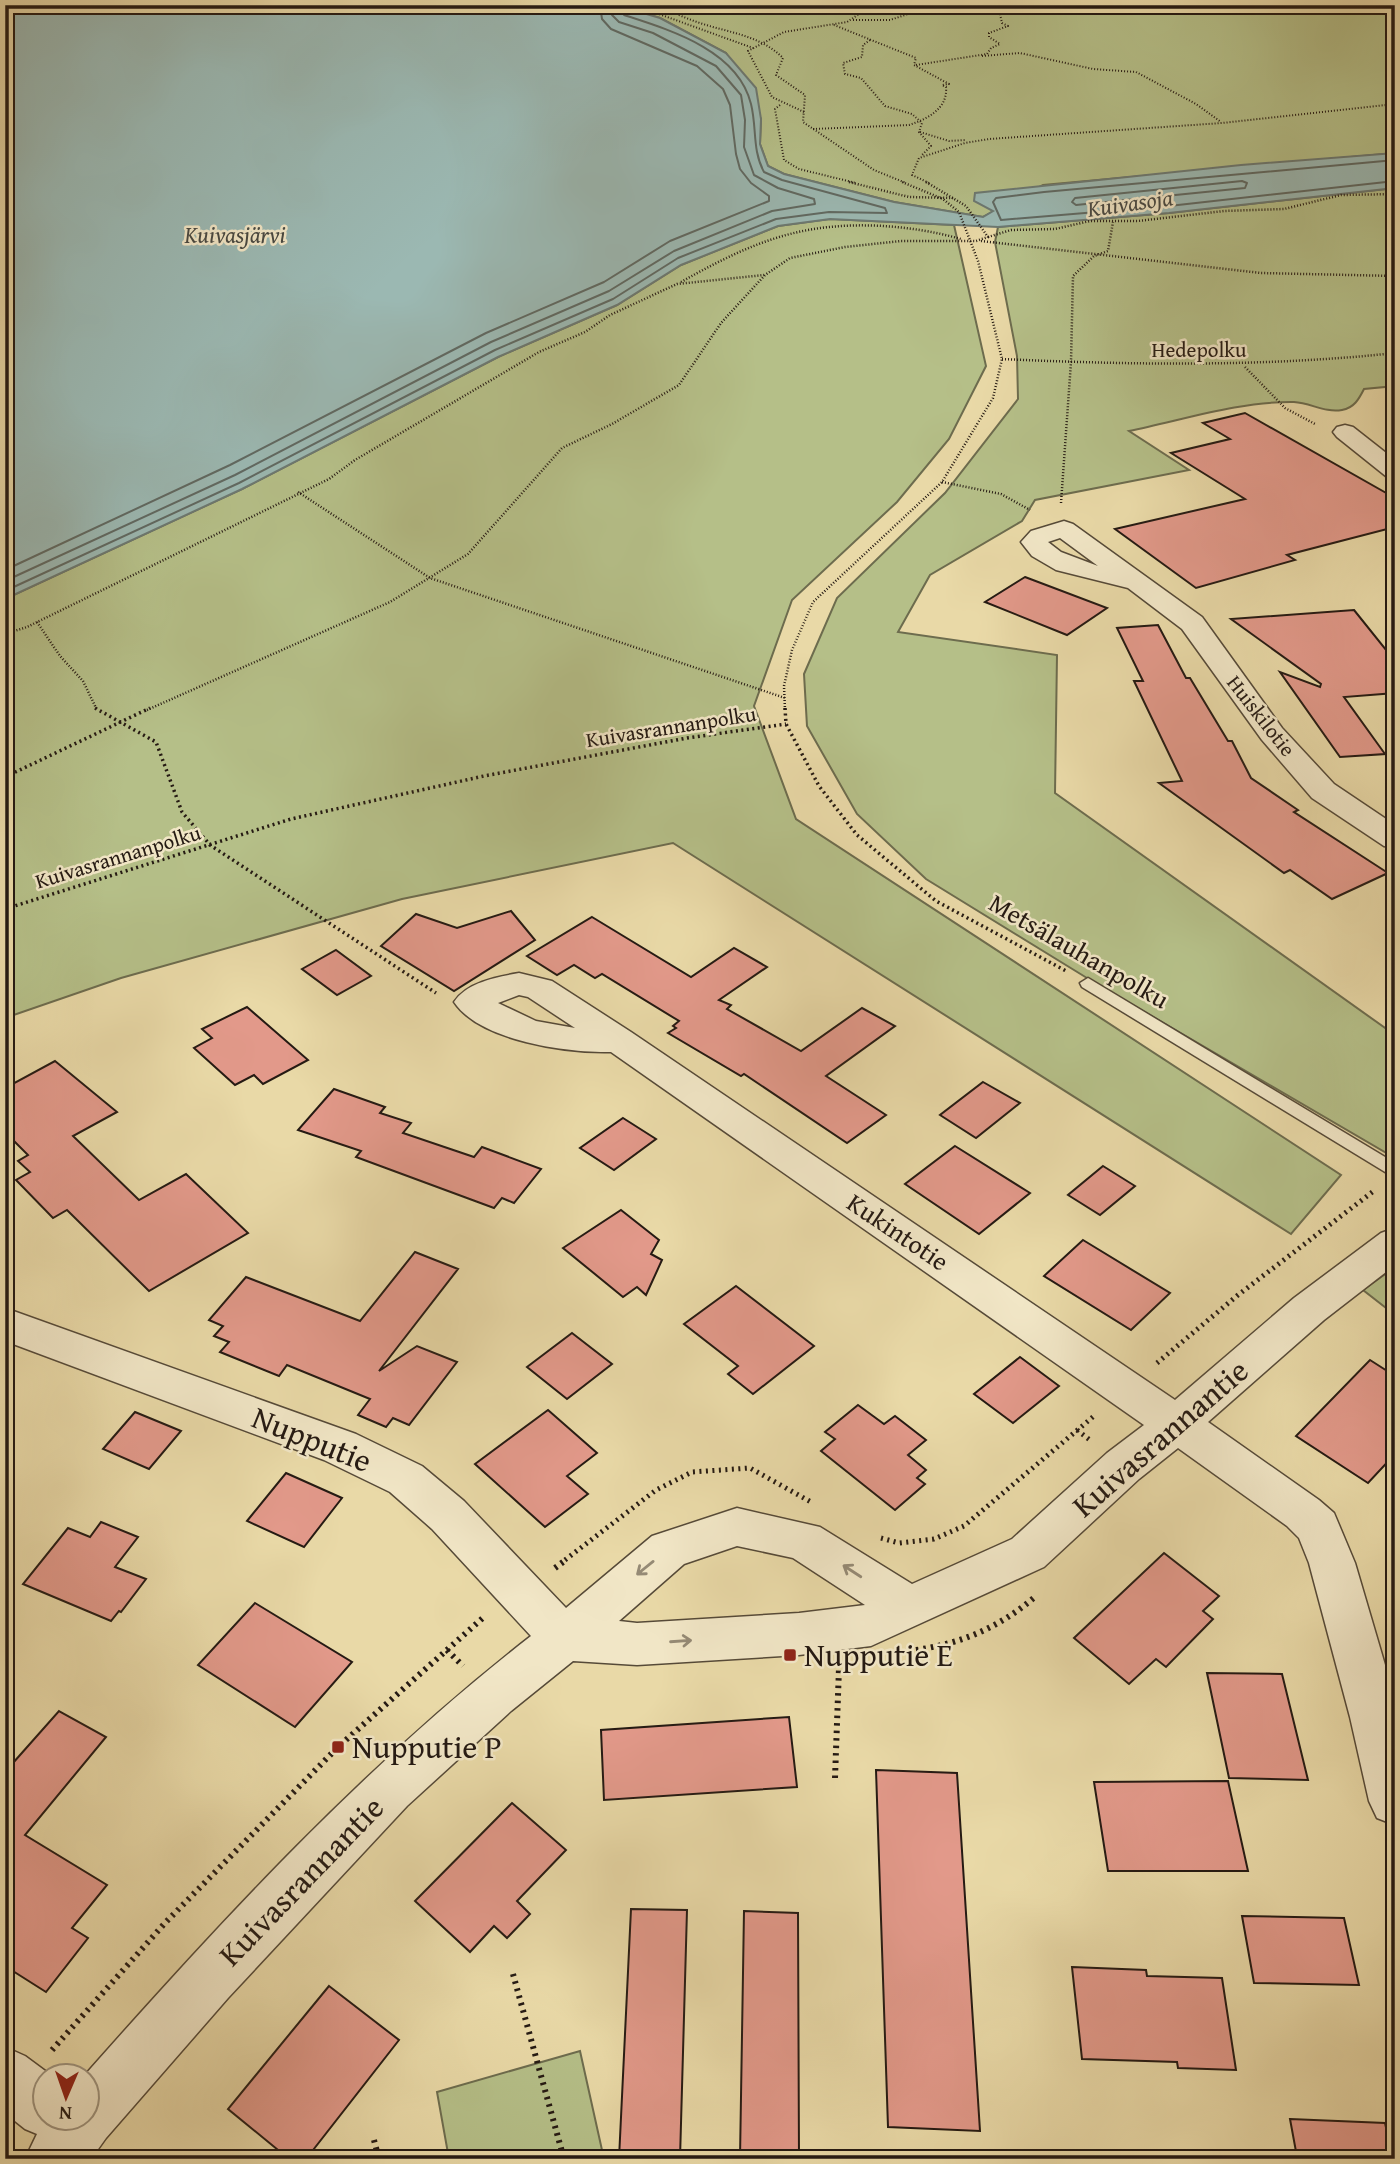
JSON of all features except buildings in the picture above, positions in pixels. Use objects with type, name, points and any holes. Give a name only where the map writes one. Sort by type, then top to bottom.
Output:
[{"type":"street","points":[[1345,432],[1395,472]]},
{"type":"street","name":"Huiskilotie","points":[[1064,529],[1040,536],[1034,542],[1038,549],[1068,564],[1138,582],[1192,623],[1272,734],[1323,791],[1395,839]]},
{"type":"street","name":"Kukintotie","points":[[472,1003],[499,989],[519,984],[540,989],[1303,1513],[1318,1527],[1326,1543],[1375,1717],[1395,1801]]},
{"type":"street","name":"Kuivasrannantie","points":[[564,1639],[637,1644],[799,1634],[871,1625],[1028,1553],[1123,1465],[1177,1424],[1309,1309],[1395,1243]]},
{"type":"street","name":"Nupputie","points":[[5,1325],[340,1447],[406,1479],[448,1515],[564,1639]]},
{"type":"street","name":"Kuivasrannantie","points":[[102,2089],[389,1789],[493,1695],[564,1639],[668,1550],[737,1527],[804,1541],[910,1608]]},
{"type":"street","points":[[5,2076],[32,2097]]},
{"type":"lane","name":"Metsälauhanpolku","points":[[1088,983],[1395,1172]]},
{"type":"path","points":[[634,5],[754,48]]},
{"type":"path","points":[[657,5],[702,24],[764,43],[777,51],[783,58],[776,75],[805,95],[803,122],[874,170],[943,199]]},
{"type":"path","points":[[852,20],[862,12],[859,5]]},
{"type":"path","points":[[804,113],[779,106],[767,94],[748,51],[784,32],[852,20],[890,20],[926,8],[945,5]]},
{"type":"path","points":[[962,5],[998,6],[1002,23],[1008,26],[989,33],[989,37],[1000,44],[982,56]]},
{"type":"path","points":[[834,24],[916,58],[914,65]]},
{"type":"path","points":[[871,39],[863,45],[862,57],[843,63],[845,74],[861,78],[885,106],[912,114],[922,123]]},
{"type":"path","points":[[914,65],[1020,53],[1093,69],[1136,72],[1205,109],[1222,123]]},
{"type":"path","points":[[812,129],[907,127],[922,123],[943,104],[948,95],[946,87],[942,85],[949,84],[914,65]]},
{"type":"path","points":[[919,132],[949,141],[989,139],[1222,123],[1395,104]]},
{"type":"path","points":[[779,106],[775,109],[784,160],[799,169],[909,197],[956,197]]},
{"type":"path","points":[[919,132],[922,123]]},
{"type":"path","points":[[919,132],[931,146],[919,158],[912,175],[956,197],[975,214],[988,237]]},
{"type":"path","points":[[919,158],[965,143],[989,139]]},
{"type":"path","points":[[974,241],[1011,230],[1055,229],[1097,220],[1113,222],[1284,209],[1308,201],[1342,195],[1395,194]]},
{"type":"path","name":"Kuivasrannanpolku","points":[[5,909],[291,820],[484,776],[687,738],[786,724],[783,686],[792,650],[813,602],[942,482],[993,398],[1003,359],[974,241],[960,212],[943,199]]},
{"type":"path","points":[[1064,529],[1060,492],[1071,362],[1073,276],[1094,256],[1108,251],[1113,222]]},
{"type":"path","points":[[5,634],[37,622],[298,492],[330,480],[355,460],[539,352],[584,332],[610,315],[715,264],[791,234],[846,228],[947,234],[964,241]]},
{"type":"path","points":[[5,777],[390,601],[468,554],[562,448],[612,424],[679,385],[721,323],[765,275],[790,258],[845,247],[901,241],[974,241],[1261,273],[1395,276]]},
{"type":"path","points":[[677,284],[765,275]]},
{"type":"path","name":"Hedepolku","points":[[1003,359],[1245,366],[1395,353]]},
{"type":"path","points":[[1245,366],[1284,408],[1299,420],[1345,432]]},
{"type":"path","points":[[942,482],[1001,494],[1064,529]]},
{"type":"path","points":[[298,492],[430,578],[785,698]]},
{"type":"path","points":[[37,622],[60,656],[83,681],[96,710],[156,742],[182,812],[210,845],[455,1005],[472,1003]]},
{"type":"path","name":"Metsälauhanpolku","points":[[786,724],[819,786],[857,835],[936,901],[1088,983]]},
{"type":"path","points":[[835,1778],[839,1657]]},
{"type":"path","points":[[513,1974],[564,2159]]},
{"type":"path","points":[[374,2140],[379,2159]]},
{"type":"green space","points":[[616,5],[1395,5],[1395,153],[1043,185],[983,217],[894,202],[784,174],[768,166],[760,144],[761,119],[726,53],[660,18]]},
{"type":"green space","points":[[1395,188],[1395,386],[1364,389],[1353,405],[1342,410],[1294,402],[1253,405],[1129,431],[1189,470],[1035,500],[1022,521],[930,575],[898,632],[1057,655],[1055,793],[1395,1035],[1395,1158],[1100,986],[926,879],[857,814],[807,726],[804,674],[837,598],[945,493],[1018,399],[1017,356],[995,242],[998,227],[1169,213]]},
{"type":"green space","points":[[830,219],[954,225],[986,366],[949,439],[897,502],[792,600],[754,706],[796,819],[1341,1175],[1291,1234],[673,843],[402,899],[121,978],[5,1018],[5,599],[242,489],[498,357],[617,305],[681,265],[778,226]]},
{"type":"green space","points":[[1395,1267],[1395,1315],[1363,1290]]},
{"type":"green space","points":[[580,2051],[604,2159],[449,2159],[437,2092]]},
{"type":"water","name":"Kuivasjärvi","points":[[5,5],[616,5],[660,18],[726,53],[756,88],[761,119],[760,144],[768,166],[784,174],[894,202],[983,217],[993,211],[974,201],[975,193],[1241,165],[1395,153],[1395,188],[1169,213],[998,227],[830,219],[778,226],[681,265],[617,305],[498,357],[242,489],[5,599]]},
{"type":"place","name":"Nupputie E","points":[[790,1655]]},
{"type":"place","name":"Nupputie P","points":[[338,1747]]},
{"type":"water label","name":"Kuivasoja","points":[[1130,203]]}]
